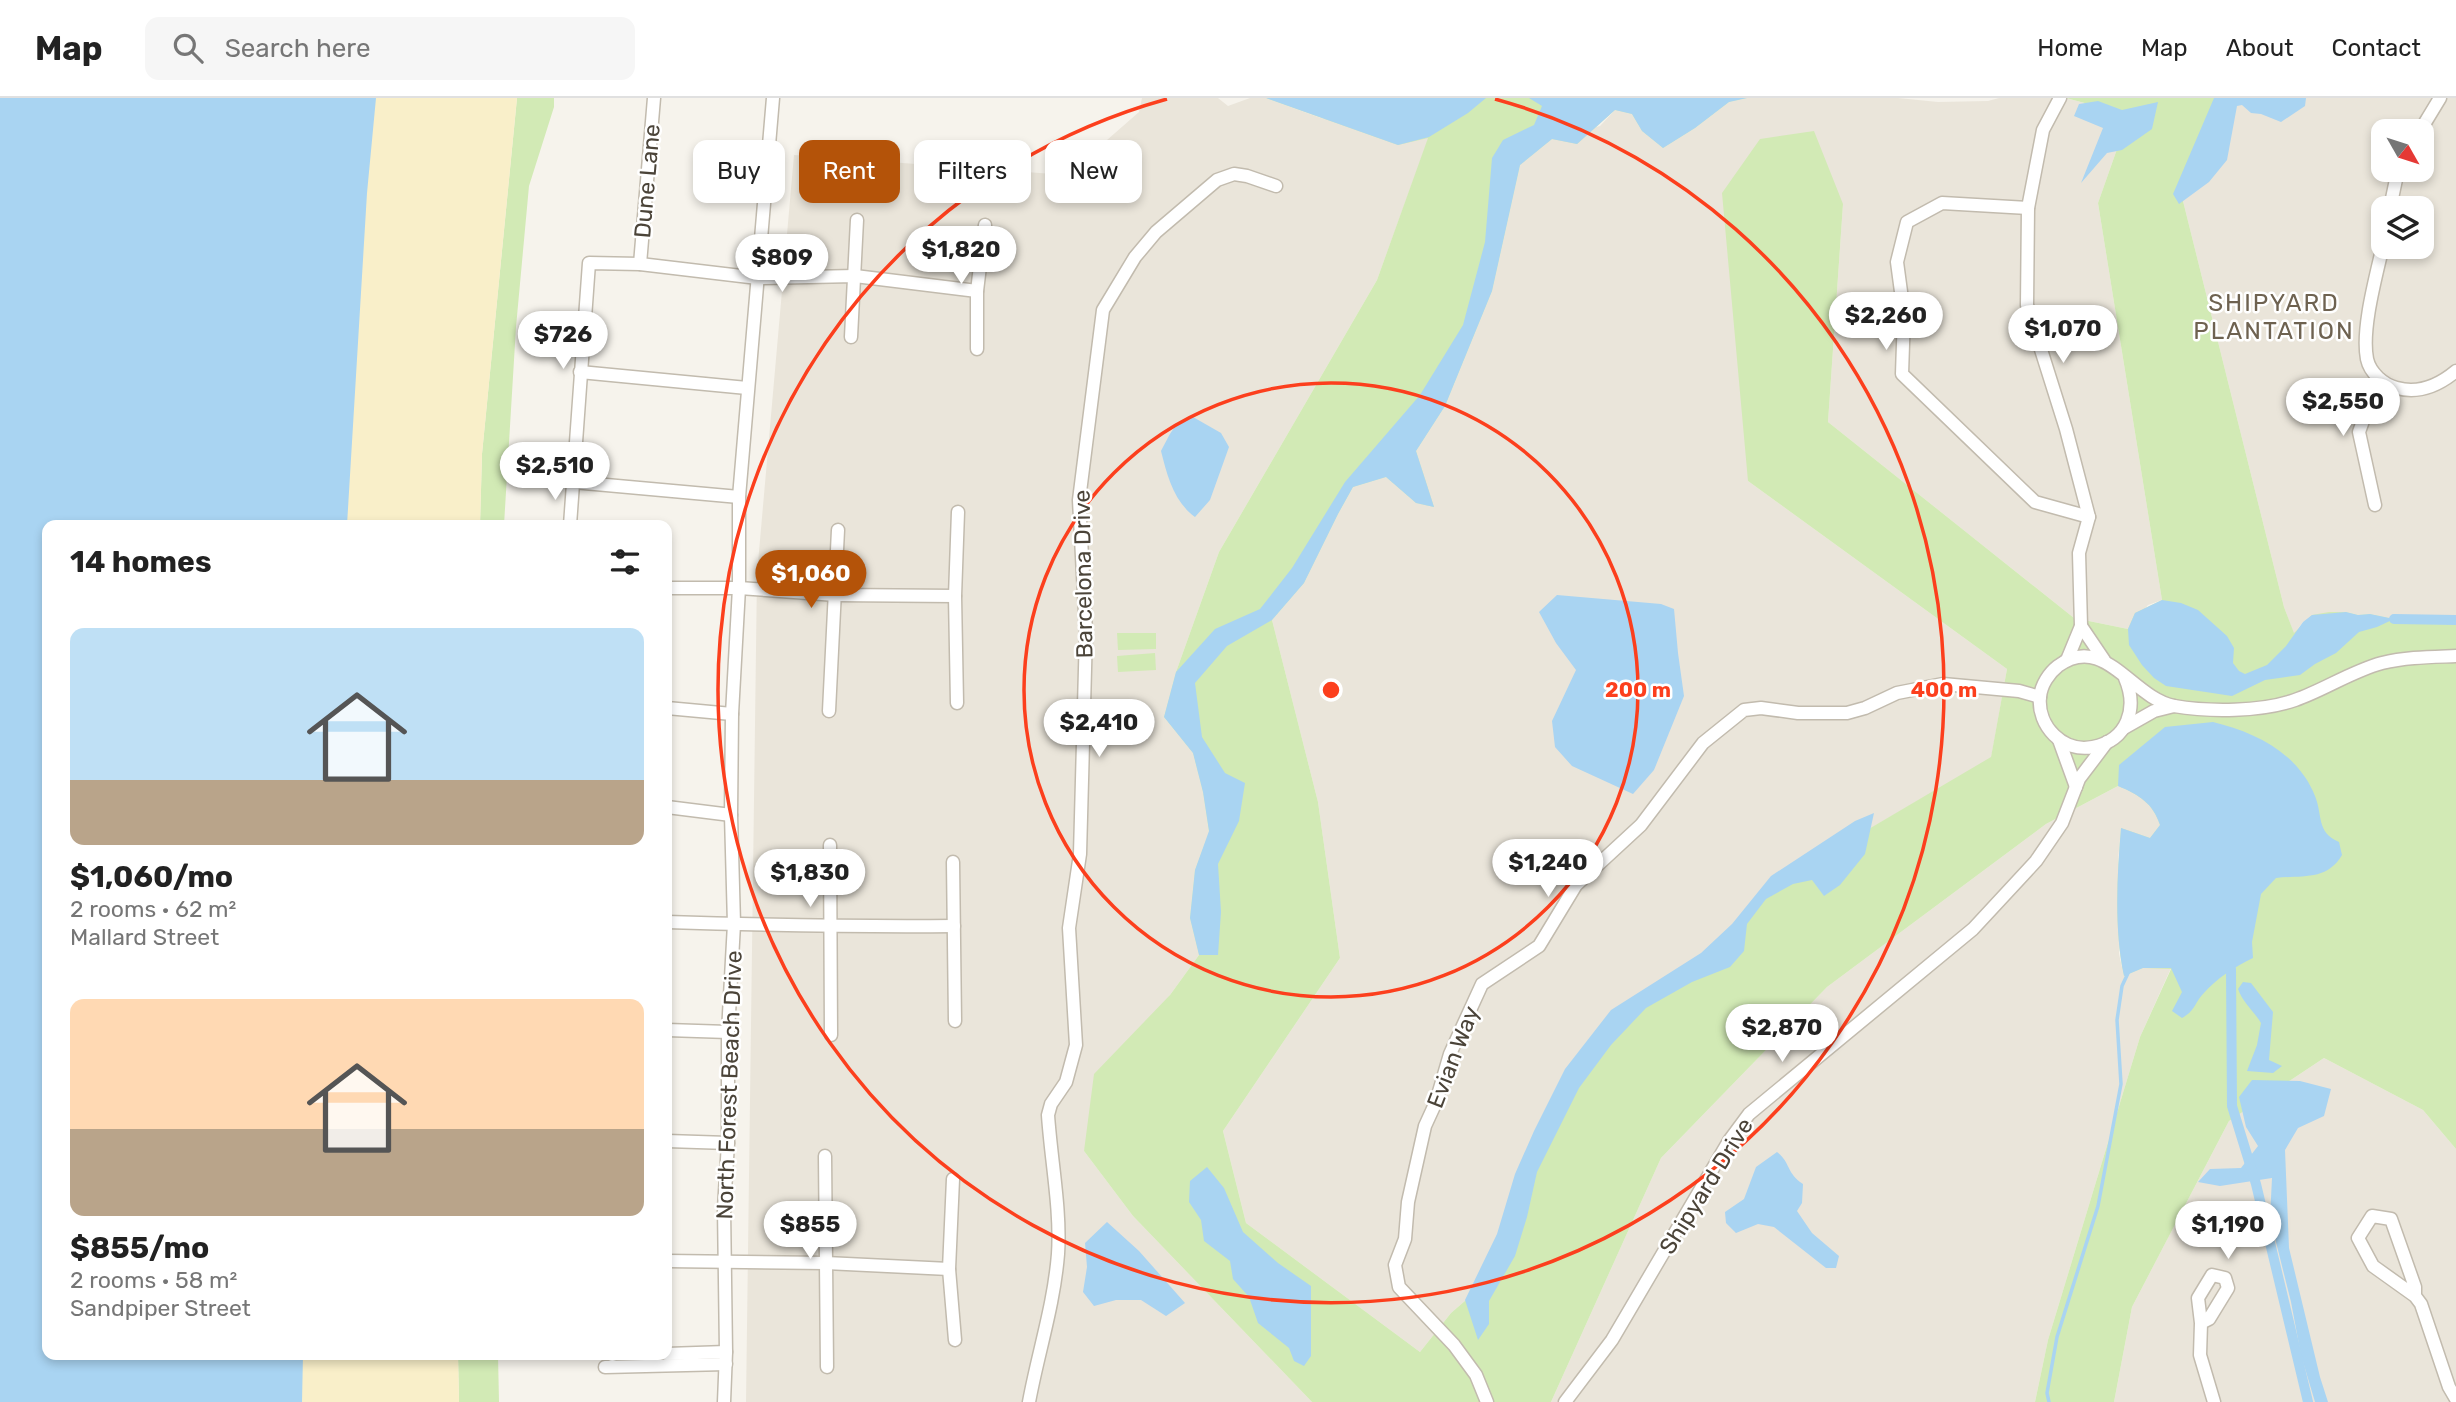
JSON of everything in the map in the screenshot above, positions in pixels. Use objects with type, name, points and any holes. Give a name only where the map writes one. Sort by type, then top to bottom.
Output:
[{"type":"street","name":"Dune Lane","points":[[640,264],[654,98]]},
{"type":"street","name":"North Forest Beach Drive","points":[[724,1402],[724,1208],[728,1032],[734,924],[732,714],[739,588],[739,497],[773,98]]},
{"type":"street","points":[[2060,98],[2043,130],[2028,208],[2027,305],[2066,429],[2089,517],[2079,553],[2081,626],[2067,660],[2049,675],[2040,697],[2041,713],[2048,728],[2059,740],[2076,787]]},
{"type":"street","points":[[2427,119],[2440,98]]},
{"type":"street","name":"Barcelona Drive","points":[[1029,1402],[1058,1256],[1058,1223],[1048,1115],[1051,1104],[1066,1082],[1076,1045],[1069,929],[1080,854],[1086,632],[1079,500],[1103,310],[1135,257],[1156,232],[1217,180],[1234,174],[1276,186]]},
{"type":"street","points":[[2028,208],[1942,203],[1907,222],[1897,262],[1904,314],[1902,374],[2035,502],[2089,517]]},
{"type":"street","points":[[851,337],[857,220]]},
{"type":"street","points":[[977,349],[977,291],[985,225]]},
{"type":"street","points":[[2380,259],[2365,337],[2367,362],[2385,385],[2410,392],[2440,384],[2456,371]]},
{"type":"street","points":[[570,520],[589,263],[640,264],[758,278],[855,276],[977,291]]},
{"type":"street","points":[[580,372],[747,388]]},
{"type":"street","points":[[2375,505],[2359,432],[2369,404],[2385,385]]},
{"type":"street","points":[[573,482],[739,497]]},
{"type":"street","points":[[957,703],[955,596],[958,512]]},
{"type":"street","points":[[829,710],[838,530]]},
{"type":"street","points":[[672,588],[739,588],[835,595],[955,596]]},
{"type":"street","points":[[2081,626],[2105,660]]},
{"type":"street","points":[[2059,740],[2087,748],[2107,742],[2122,729],[2154,711],[2174,706],[2264,708],[2295,700],[2379,664],[2409,658],[2456,656]]},
{"type":"street","points":[[2067,660],[2092,657],[2105,660],[2143,692],[2174,706]]},
{"type":"street","points":[[2122,729],[2132,704],[2125,678]]},
{"type":"street","name":"Evian Way","points":[[1487,1402],[1476,1375],[1454,1345],[1399,1287],[1395,1265],[1405,1239],[1408,1202],[1425,1126],[1436,1102],[1450,1054],[1482,984],[1539,946],[1576,885],[1641,825],[1703,743],[1744,710],[1761,708],[1798,713],[1847,713],[1897,693],[1942,684],[1998,688],[2040,697]]},
{"type":"street","points":[[672,708],[732,714]]},
{"type":"street","name":"Shipyard Drive","points":[[1566,1402],[1612,1340],[1729,1141],[1749,1114],[1973,929],[2036,861],[2062,823],[2087,766],[2107,742]]},
{"type":"street","points":[[672,808],[731,815]]},
{"type":"street","points":[[830,845],[831,1035]]},
{"type":"street","points":[[953,862],[956,1021]]},
{"type":"street","points":[[672,922],[829,927],[954,926]]},
{"type":"street","points":[[672,1031],[728,1032]]},
{"type":"street","points":[[672,1142],[727,1143]]},
{"type":"street","points":[[825,1156],[827,1367]]},
{"type":"street","points":[[953,1178],[949,1269],[955,1340]]},
{"type":"street","points":[[2415,1296],[2415,1287],[2390,1219],[2372,1216],[2358,1238],[2373,1266],[2415,1296],[2421,1304],[2449,1387],[2456,1399]]},
{"type":"street","points":[[672,1261],[826,1263],[949,1269]]},
{"type":"street","points":[[2201,1323],[2200,1354],[2214,1402]]},
{"type":"street","points":[[672,1354],[726,1358]]},
{"type":"street","points":[[605,1367],[726,1358]]},
{"type":"shaded area","points":[[1142,98],[1218,98],[1228,106],[1250,98],[1266,98],[1321,118],[1429,137],[1377,280],[1219,552],[1176,672],[1164,717],[1193,753],[1209,832],[1195,870],[1190,918],[1199,955],[1170,995],[1084,1151],[1133,1216],[1312,1402],[746,1402],[757,574],[794,155],[799,155],[799,203],[900,203],[900,163],[914,164],[914,203],[1031,203],[1031,172],[1045,173],[1045,203],[1142,203],[1142,140],[1107,140],[1139,112]]},
{"type":"shaded area","points":[[1747,98],[1898,98],[1938,102],[2066,98],[2129,115],[2098,203],[2162,600],[2148,605],[2128,629],[2074,618],[1828,422],[1843,204],[1748,481],[2007,669],[1991,758],[1760,893],[1488,1281],[1451,1313],[1420,1352],[1246,1223],[1223,1131],[1340,958],[1318,802],[1272,620],[1304,583],[1353,487],[1386,477],[1416,503],[1433,506],[1416,451],[1445,406],[1492,291],[1520,165],[1552,139],[1600,126],[1615,110],[1632,114],[1642,131],[1663,148],[1729,102]]},
{"type":"shaded area","points":[[2244,98],[2456,98],[2456,620],[2394,619],[2346,612],[2303,622],[2294,634],[2284,607],[2183,201],[2226,104]]},
{"type":"shaded area","points":[[2118,786],[2140,796],[2156,812],[2160,825],[2150,838],[2121,829],[2118,860],[2119,954],[2124,976],[2143,968],[2171,968],[2140,1037],[2048,1340],[2035,1402],[1551,1402],[1661,1158],[1827,987],[2046,824]]},
{"type":"shaded area","points":[[2324,1058],[2423,1110],[2456,1149],[2456,1402],[2114,1402],[2132,1307],[2229,1121]]},
{"type":"green space","points":[[517,98],[554,98],[554,107],[529,186],[516,327],[504,520],[480,520],[482,454]]},
{"type":"green space","points":[[1266,98],[1747,98],[1729,102],[1663,148],[1642,131],[1632,114],[1615,110],[1577,144],[1552,139],[1520,165],[1492,291],[1445,406],[1416,451],[1434,507],[1416,503],[1386,477],[1353,487],[1304,583],[1272,620],[1318,802],[1340,958],[1223,1131],[1246,1223],[1420,1352],[1451,1313],[1488,1281],[1554,1095],[1625,1008],[1730,942],[1760,893],[1991,757],[2007,669],[1748,481],[1722,193],[1760,139],[1814,131],[1843,204],[1828,422],[2074,618],[2128,629],[2135,613],[2162,600],[2098,203],[2129,115],[2066,98],[2244,98],[2226,104],[2183,201],[2284,607],[2294,633],[2312,615],[2329,612],[2370,614],[2394,619],[2456,620],[2456,1149],[2423,1110],[2324,1058],[2229,1121],[2132,1307],[2114,1402],[2035,1402],[2048,1340],[2140,1037],[2171,969],[2143,968],[2124,976],[2118,921],[2121,828],[2150,838],[2160,825],[2144,801],[2118,786],[2046,824],[1827,987],[1661,1158],[1551,1402],[1312,1402],[1133,1216],[1084,1151],[1094,1074],[1170,995],[1199,955],[1190,918],[1195,870],[1209,832],[1193,753],[1164,717],[1176,672],[1219,552],[1377,280],[1428,138],[1398,145]]},
{"type":"green space","points":[[1117,633],[1156,633],[1156,649],[1118,650]]},
{"type":"green space","points":[[1155,653],[1156,670],[1118,672],[1117,656]]},
{"type":"green space","points":[[458,1360],[498,1360],[499,1402],[459,1402]]},
{"type":"sand","points":[[299,98],[517,98],[482,454],[480,520],[253,520]]},
{"type":"sand","points":[[191,1360],[458,1360],[459,1402],[194,1402]]},
{"type":"water","points":[[0,98],[376,98],[367,193],[347,520],[42,520],[42,1360],[303,1360],[302,1402],[0,1402]]},
{"type":"water","points":[[1266,98],[1486,98],[1468,113],[1429,137],[1398,145]]},
{"type":"water","points":[[1529,98],[1747,98],[1729,102],[1663,148],[1642,131],[1632,114],[1615,110],[1577,144],[1552,139],[1520,165],[1492,291],[1445,406],[1416,451],[1434,507],[1416,503],[1386,477],[1353,487],[1304,583],[1272,620],[1227,646],[1195,683],[1202,737],[1225,773],[1245,783],[1239,821],[1218,864],[1221,912],[1218,955],[1199,955],[1190,918],[1195,870],[1209,831],[1193,753],[1164,717],[1176,672],[1215,629],[1260,609],[1292,568],[1345,482],[1420,395],[1463,325],[1485,242],[1492,158],[1503,140],[1534,125],[1542,106]]},
{"type":"water","points":[[2214,98],[2306,98],[2305,106],[2281,122],[2251,113],[2242,105],[2237,106],[2227,160],[2209,182],[2179,204],[2173,194]]},
{"type":"water","points":[[2098,101],[2122,110],[2158,102],[2152,129],[2122,150],[2107,153],[2081,183],[2103,128],[2074,116],[2079,104]]},
{"type":"water","points":[[1193,417],[1221,433],[1229,447],[1210,500],[1195,517],[1177,496],[1161,451],[1177,425]]},
{"type":"water","points":[[1557,595],[1661,604],[1674,609],[1684,696],[1654,770],[1633,794],[1572,766],[1555,747],[1552,721],[1576,670],[1556,643],[1539,612]]},
{"type":"water","points":[[2162,600],[2181,603],[2198,610],[2227,636],[2234,648],[2233,663],[2245,674],[2267,665],[2312,615],[2346,612],[2394,619],[2359,632],[2336,653],[2300,675],[2265,680],[2232,696],[2166,686],[2142,665],[2129,645],[2128,629],[2135,613]]},
{"type":"water","points":[[2213,722],[2259,738],[2286,756],[2298,768],[2315,796],[2323,828],[2339,842],[2342,855],[2329,869],[2321,873],[2276,878],[2261,894],[2252,942],[2253,958],[2214,983],[2190,1013],[2182,1018],[2172,1011],[2182,992],[2171,968],[2143,968],[2124,976],[2118,921],[2121,828],[2150,838],[2160,825],[2144,801],[2118,786],[2119,765],[2165,727]]},
{"type":"water","points":[[1874,813],[1865,854],[1840,885],[1824,896],[1812,880],[1793,884],[1766,899],[1747,924],[1744,951],[1730,967],[1692,982],[1646,1008],[1611,1045],[1579,1088],[1537,1172],[1515,1256],[1489,1301],[1489,1324],[1478,1340],[1465,1300],[1497,1234],[1515,1174],[1565,1069],[1611,1010],[1701,953],[1732,924],[1771,876],[1855,821]]},
{"type":"water","points":[[2243,982],[2251,983],[2273,1012],[2269,1060],[2282,1066],[2273,1073],[2247,1071],[2257,1045],[2261,1023],[2240,994],[2238,989]]},
{"type":"water","points":[[2252,1080],[2300,1081],[2331,1089],[2324,1116],[2298,1128],[2285,1150],[2289,1248],[2328,1402],[2315,1402],[2301,1355],[2270,1218],[2272,1178],[2220,1186],[2198,1182],[2210,1169],[2241,1168],[2258,1146],[2246,1127],[2239,1097]]},
{"type":"water","points":[[1777,1152],[1803,1184],[1802,1203],[1797,1211],[1812,1233],[1839,1256],[1836,1268],[1826,1268],[1774,1227],[1758,1224],[1736,1233],[1726,1223],[1725,1212],[1744,1199],[1756,1167]]},
{"type":"water","points":[[1207,1167],[1224,1188],[1243,1232],[1278,1263],[1311,1286],[1311,1356],[1304,1366],[1294,1361],[1289,1348],[1258,1323],[1249,1297],[1233,1279],[1230,1261],[1204,1241],[1201,1220],[1189,1202],[1190,1181]]},
{"type":"water","points":[[1107,1222],[1139,1251],[1185,1303],[1166,1316],[1141,1300],[1116,1300],[1094,1306],[1083,1292],[1087,1267],[1085,1243]]},
{"type":"waterway","points":[[2394,619],[2456,620]]},
{"type":"waterway","points":[[2231,969],[2232,1106],[2256,1184],[2308,1402]]},
{"type":"waterway","points":[[2049,1402],[2047,1393],[2057,1337],[2098,1206],[2121,1084],[2117,1020],[2122,986],[2129,971]]},
{"type":"district","name":"SHIPYARD PLANTATION","points":[[2274,317]]}]
